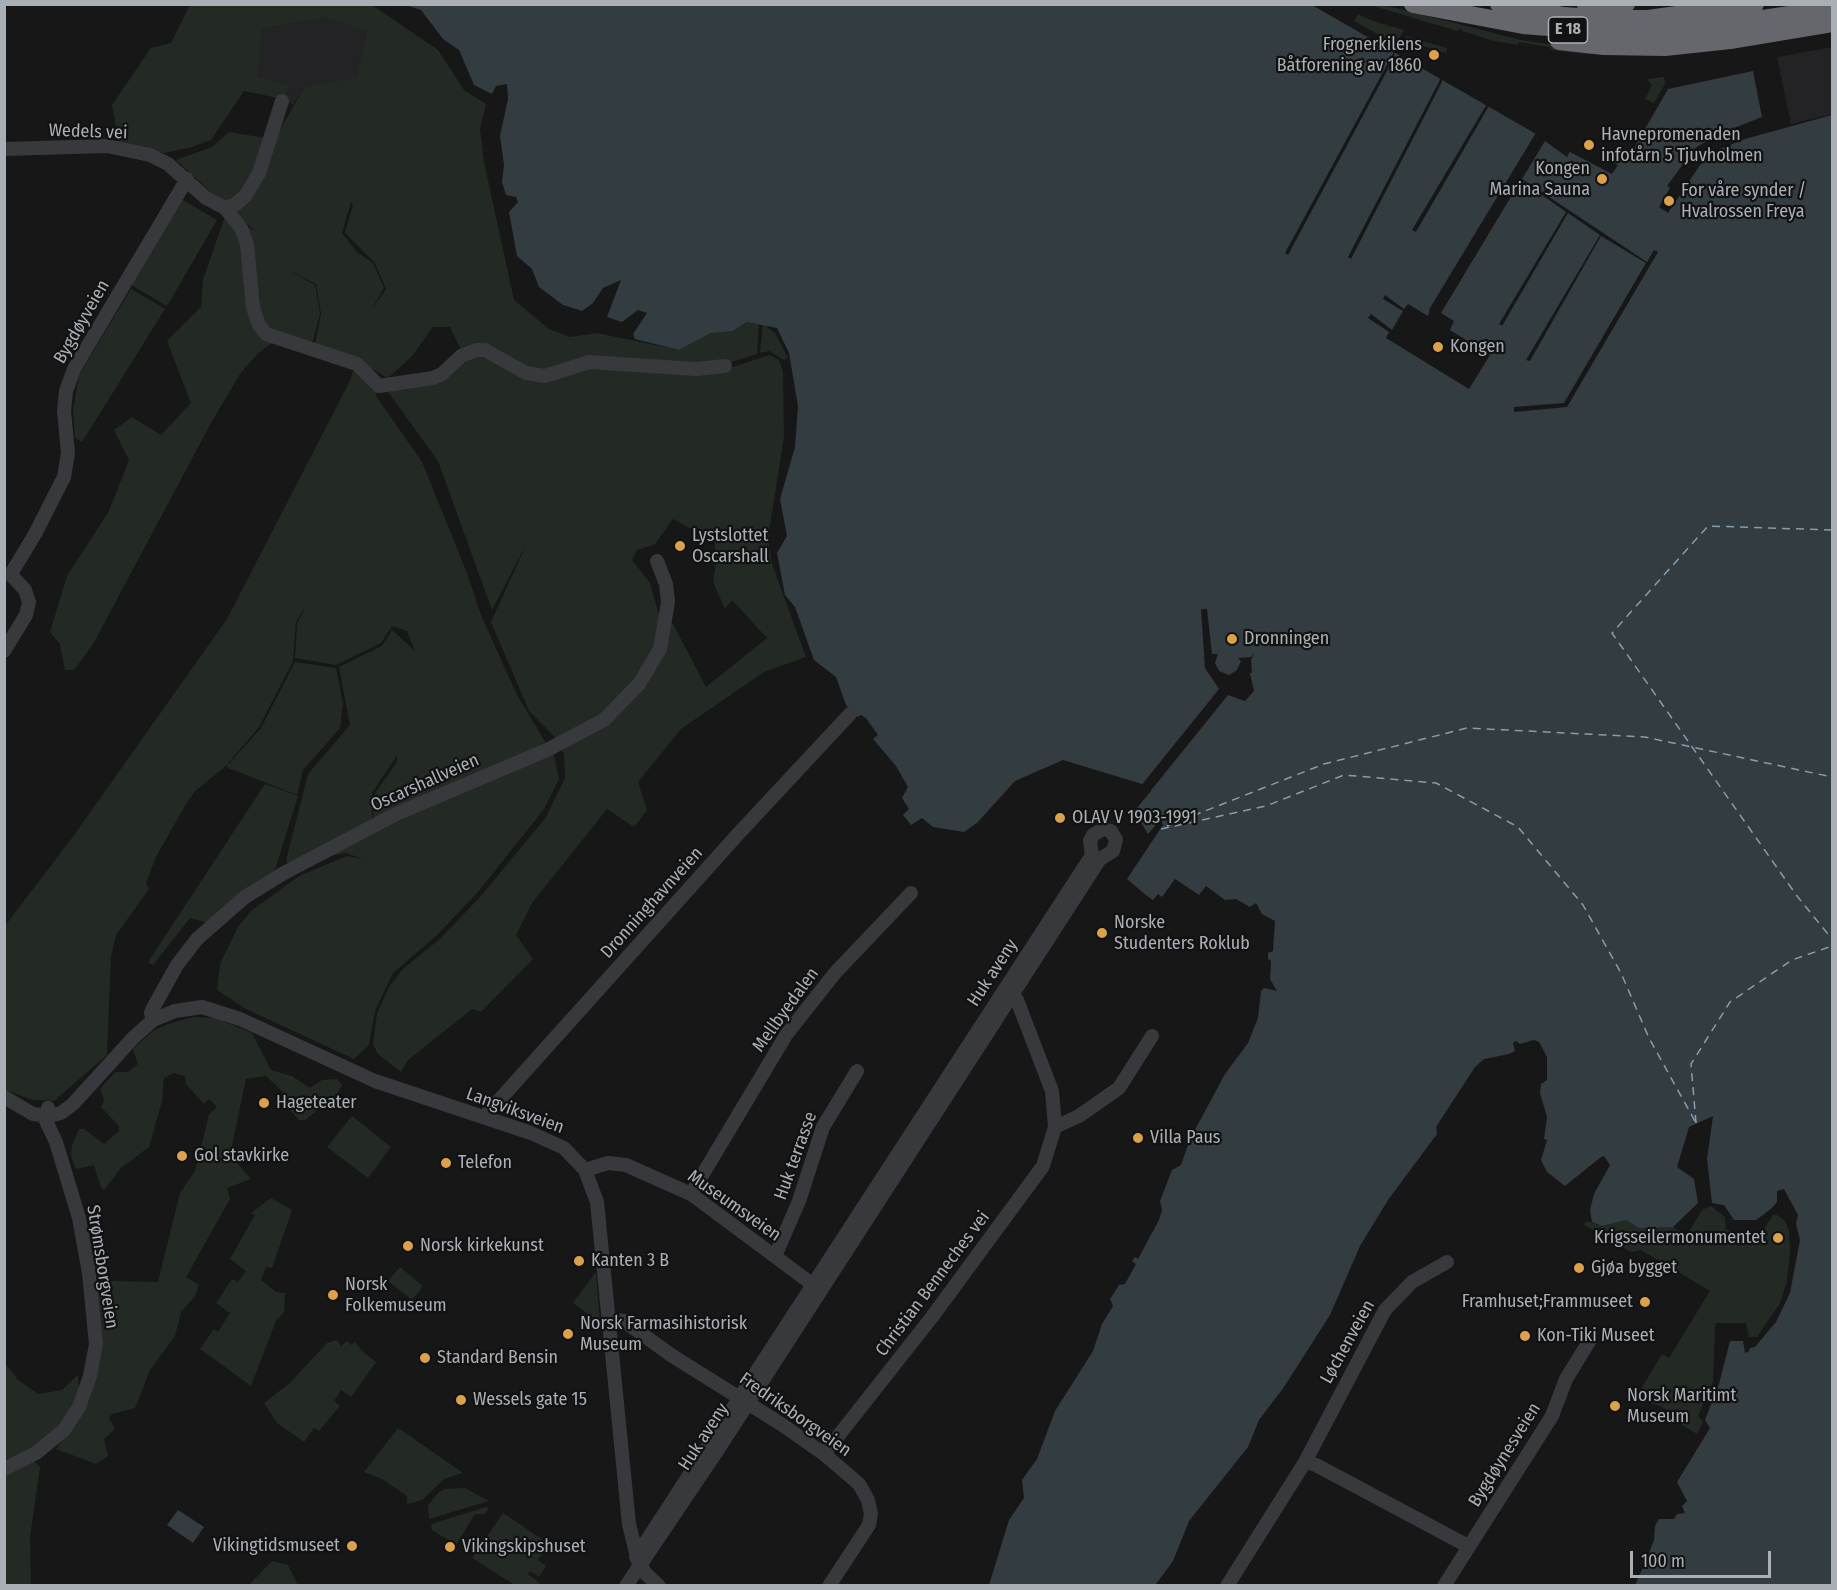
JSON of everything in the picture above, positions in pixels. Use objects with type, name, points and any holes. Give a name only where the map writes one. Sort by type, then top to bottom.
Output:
[{"type":"highway","points":[[1413,4],[1484,18],[1509,33],[1520,36],[1634,47],[1712,42],[1831,16]]},
{"type":"highway","name":"E 18","points":[[1499,4],[1564,16],[1648,19],[1755,4]]},
{"type":"highway","points":[[1527,9],[1579,9],[1626,4]]},
{"type":"street","points":[[225,208],[236,204],[246,195],[259,173],[282,101]]},
{"type":"street","name":"Wedels vei","points":[[4,149],[106,146],[125,148],[160,159],[206,198],[225,208],[241,228],[247,244],[253,308],[259,325],[266,334],[357,364],[379,386],[433,378],[442,374],[461,356],[476,350],[485,350],[526,373],[545,376],[589,362],[696,369],[725,366]]},
{"type":"street","name":"Bygdøyveien","points":[[4,651],[28,608],[28,596],[12,576],[12,572],[35,534],[64,477],[68,453],[64,411],[66,391],[74,369],[186,179]]},
{"type":"street","name":"Oscarshallveien","points":[[153,1020],[151,1014],[153,1008],[177,965],[196,939],[244,897],[284,873],[396,814],[547,750],[604,720],[639,684],[660,649],[668,602],[666,584],[657,561]]},
{"type":"street","name":"Dronninghavnveien","points":[[484,1118],[739,833],[849,714]]},
{"type":"street","name":"Huk aveny","points":[[626,1586],[638,1561],[1048,929],[1092,855],[1090,841],[1093,835],[1103,830],[1111,831],[1116,840],[1113,851],[1100,859],[1048,929]]},
{"type":"street","name":"Mellbyedalen","points":[[691,1194],[786,1035],[842,966],[911,893]]},
{"type":"street","name":"Christian Benneches vei","points":[[824,1454],[932,1317],[1035,1180],[1043,1166],[1055,1127],[1052,1090],[1025,1019],[1008,991]]},
{"type":"street","name":"Langviksveien","points":[[49,1113],[82,1092],[153,1020],[184,1009],[213,1009],[360,1075],[554,1142],[572,1154],[585,1170],[597,1202],[629,1524],[638,1561]]},
{"type":"street","points":[[1055,1127],[1079,1116],[1119,1088],[1152,1036]]},
{"type":"street","name":"Huk terrasse","points":[[775,1256],[799,1201],[823,1127],[857,1071]]},
{"type":"street","points":[[7,1099],[49,1113]]},
{"type":"street","name":"Strømsborgveien","points":[[4,1469],[53,1442],[64,1430],[79,1407],[90,1376],[96,1344],[89,1273],[79,1218],[56,1142],[58,1130],[49,1113]]},
{"type":"street","name":"Museumsveien","points":[[585,1170],[608,1163],[626,1165],[691,1194],[816,1288]]},
{"type":"street","name":"Løchenveien","points":[[1227,1586],[1305,1462],[1385,1310],[1412,1282],[1447,1262]]},
{"type":"street","name":"Fredriksborgveien","points":[[609,1319],[624,1321],[671,1355],[744,1399],[824,1454],[859,1484],[871,1514],[864,1535],[829,1586]]},
{"type":"street","name":"Bygdøynesveien","points":[[1444,1586],[1552,1416],[1566,1379],[1590,1340]]},
{"type":"street","points":[[1305,1462],[1468,1546]]},
{"type":"street","points":[[638,1561],[659,1586]]},
{"type":"shaded area","points":[[190,5],[372,5],[438,50],[464,90],[486,104],[480,129],[484,162],[514,300],[549,329],[570,337],[597,333],[679,350],[715,331],[733,331],[747,322],[759,324],[757,354],[725,364],[726,369],[770,355],[779,360],[783,372],[784,437],[768,538],[772,564],[806,657],[764,672],[681,729],[638,782],[647,810],[634,827],[607,809],[532,903],[516,935],[533,959],[481,1012],[472,1009],[408,1060],[401,1072],[378,1054],[373,1044],[377,1013],[389,987],[403,969],[441,938],[482,895],[546,817],[565,778],[564,754],[556,738],[529,711],[491,622],[527,543],[492,610],[438,461],[386,389],[448,378],[465,358],[450,327],[433,327],[412,356],[388,378],[363,364],[315,345],[321,314],[316,284],[286,269],[315,285],[320,314],[311,347],[281,337],[258,353],[240,374],[211,423],[93,644],[74,670],[65,670],[60,644],[50,632],[67,576],[109,511],[129,460],[114,430],[132,417],[161,435],[191,403],[167,341],[201,307],[203,280],[224,219],[231,217],[257,232],[233,212],[305,86],[356,78],[367,31],[328,18],[262,28],[257,76],[290,86],[283,99],[244,91],[211,140],[192,147],[164,153],[119,142],[112,105],[151,48],[171,43]],"holes":[[[351,202],[353,205],[345,233],[375,263],[386,289],[371,310],[384,288],[373,263],[357,252],[342,233]],[[673,519],[689,528],[699,529],[701,538],[715,543],[716,563],[713,582],[725,609],[732,600],[767,638],[706,687],[673,624],[660,619],[650,583],[632,560],[637,550],[655,544]]]},
{"type":"shaded area","points":[[406,5],[1312,5],[1536,134],[1612,174],[1618,165],[1614,163],[1619,156],[1627,160],[1668,89],[1753,71],[1762,117],[1721,133],[1695,148],[1667,186],[1670,188],[1659,207],[1668,213],[1700,165],[1720,149],[1745,139],[1832,115],[1832,1585],[1635,1585],[1654,1540],[1655,1526],[1659,1519],[1674,1519],[1677,1514],[1685,1513],[1682,1506],[1687,1501],[1677,1482],[1710,1428],[1705,1420],[1719,1384],[1730,1341],[1743,1341],[1745,1353],[1755,1347],[1776,1322],[1790,1293],[1800,1240],[1796,1224],[1798,1215],[1784,1189],[1777,1191],[1777,1202],[1756,1220],[1734,1220],[1724,1205],[1712,1203],[1707,1159],[1713,1116],[1689,1127],[1677,1167],[1694,1179],[1698,1203],[1673,1227],[1639,1228],[1626,1220],[1602,1226],[1592,1222],[1590,1210],[1594,1194],[1610,1165],[1604,1156],[1601,1157],[1565,1186],[1547,1172],[1541,1160],[1547,1140],[1544,1139],[1547,1117],[1540,1093],[1541,1084],[1547,1080],[1547,1057],[1539,1042],[1534,1040],[1520,1044],[1516,1041],[1513,1043],[1515,1051],[1484,1059],[1475,1067],[1436,1127],[1437,1134],[1388,1200],[1360,1246],[1330,1315],[1284,1387],[1259,1420],[1248,1447],[1189,1521],[1173,1561],[1156,1584],[989,1585],[1009,1520],[1024,1498],[1022,1480],[1037,1459],[1055,1411],[1093,1351],[1102,1324],[1113,1306],[1110,1299],[1119,1285],[1125,1284],[1136,1264],[1132,1261],[1135,1257],[1138,1259],[1159,1220],[1162,1210],[1160,1201],[1172,1170],[1181,1165],[1190,1139],[1225,1074],[1248,1043],[1258,1018],[1261,991],[1264,988],[1277,991],[1270,979],[1271,961],[1268,959],[1268,953],[1273,951],[1275,921],[1262,914],[1256,903],[1250,907],[1236,899],[1225,900],[1206,886],[1199,895],[1175,879],[1162,897],[1158,894],[1153,900],[1147,896],[1127,879],[1163,825],[1161,819],[1148,834],[1134,811],[1151,791],[1142,784],[1063,760],[1015,781],[977,823],[964,832],[933,827],[922,818],[911,825],[903,815],[909,809],[902,798],[908,787],[896,766],[873,739],[878,735],[866,718],[861,715],[857,717],[846,705],[836,677],[814,660],[795,607],[785,595],[777,553],[787,536],[780,499],[795,447],[798,406],[789,353],[777,328],[747,322],[733,331],[711,333],[679,350],[635,339],[633,334],[647,313],[638,310],[622,322],[607,317],[621,280],[603,288],[593,303],[582,311],[563,305],[539,287],[532,269],[517,256],[509,212],[518,202],[516,197],[506,195],[502,182],[504,165],[500,136],[508,99],[507,84],[496,86],[492,94],[474,85],[459,50],[443,39],[421,10]]},
{"type":"shaded area","points":[[1370,5],[1384,5],[1521,40],[1554,45],[1753,44],[1677,54],[1587,54],[1551,50],[1550,47],[1519,42],[1518,45],[1494,41],[1462,31],[1462,28],[1457,31]]},
{"type":"shaded area","points":[[1358,14],[1404,30],[1396,44],[1354,21]]},
{"type":"shaded area","points":[[328,18],[367,30],[356,79],[305,86],[293,105],[283,99],[290,86],[256,76],[261,28]]},
{"type":"shaded area","points":[[1406,36],[1447,48],[1446,53],[1412,43],[1409,51],[1401,46]]},
{"type":"shaded area","points":[[1832,47],[1832,114],[1791,124],[1777,57]]},
{"type":"shaded area","points":[[1664,77],[1665,84],[1654,103],[1645,99],[1652,85],[1647,79]]},
{"type":"shaded area","points":[[229,132],[265,138],[255,173],[239,195],[224,204],[176,160],[212,147]]},
{"type":"shaded area","points":[[181,199],[217,220],[167,306],[131,285]]},
{"type":"shaded area","points":[[131,289],[165,309],[82,442],[75,438],[73,411],[79,375]]},
{"type":"shaded area","points":[[763,324],[775,333],[788,358],[784,360],[769,351],[760,353]]},
{"type":"shaded area","points":[[354,366],[377,389],[376,396],[422,462],[467,573],[481,615],[516,693],[547,745],[373,823],[374,795],[397,762],[397,755],[372,793],[372,824],[553,751],[559,779],[544,809],[478,892],[436,936],[393,973],[375,1011],[369,1045],[354,1059],[248,1010],[217,990],[220,964],[238,927],[251,911],[299,876],[347,856],[364,859],[345,853],[289,864],[286,861],[308,774],[350,725],[339,667],[382,646],[392,630],[415,651],[407,631],[392,626],[381,643],[336,665],[295,658],[297,624],[306,605],[296,622],[293,661],[259,727],[226,766],[195,791],[186,804],[156,857],[146,883],[149,889],[116,935],[111,956],[107,1055],[54,1101],[33,1100],[5,1090],[4,927],[72,838],[227,619],[351,379]]},
{"type":"shaded area","points":[[295,662],[336,668],[343,704],[340,728],[303,770],[297,795],[226,767],[261,728]]},
{"type":"shaded area","points":[[265,784],[298,796],[274,873],[208,923],[190,918],[153,965],[148,962]]},
{"type":"shaded area","points":[[194,1017],[215,1018],[252,1033],[271,1070],[292,1076],[310,1088],[322,1080],[337,1079],[342,1085],[337,1094],[305,1120],[299,1120],[282,1101],[284,1093],[266,1076],[246,1079],[230,1155],[251,1179],[227,1188],[230,1199],[186,1277],[199,1285],[195,1296],[181,1312],[175,1336],[150,1370],[135,1408],[112,1414],[109,1418],[115,1429],[104,1439],[108,1456],[96,1464],[56,1449],[76,1421],[89,1395],[96,1286],[113,1281],[158,1282],[180,1193],[195,1171],[209,1115],[217,1107],[209,1099],[204,1104],[186,1084],[185,1076],[174,1073],[164,1078],[162,1101],[149,1147],[121,1168],[104,1190],[101,1188],[94,1165],[77,1169],[74,1166],[72,1146],[79,1129],[84,1129],[104,1144],[119,1131],[119,1126],[101,1107],[104,1100],[100,1089],[115,1072],[128,1072],[138,1064],[133,1049],[153,1031]]},
{"type":"shaded area","points":[[352,1116],[391,1147],[368,1178],[327,1147]]},
{"type":"shaded area","points":[[271,1198],[292,1210],[272,1268],[266,1267],[261,1280],[276,1292],[285,1293],[284,1312],[276,1321],[251,1386],[200,1349],[214,1329],[218,1332],[230,1313],[216,1303],[232,1279],[238,1282],[246,1271],[230,1259],[255,1215],[251,1213]]},
{"type":"shaded area","points":[[1711,1206],[1725,1217],[1726,1229],[1746,1238],[1758,1239],[1773,1215],[1777,1215],[1785,1221],[1789,1231],[1790,1252],[1787,1281],[1780,1303],[1757,1337],[1749,1337],[1746,1323],[1717,1323],[1713,1382],[1698,1416],[1703,1422],[1697,1434],[1679,1423],[1682,1419],[1660,1406],[1635,1399],[1662,1354],[1669,1358],[1710,1291],[1641,1250],[1631,1252],[1584,1225],[1587,1221],[1602,1226],[1626,1220],[1639,1227],[1673,1227],[1687,1235],[1702,1210]]},
{"type":"shaded area","points":[[400,1267],[423,1286],[412,1300],[388,1281]]},
{"type":"shaded area","points":[[596,1272],[600,1323],[573,1303]]},
{"type":"shaded area","points":[[337,1340],[341,1346],[347,1341],[351,1345],[355,1342],[376,1362],[351,1397],[341,1390],[334,1401],[340,1406],[319,1431],[314,1428],[304,1442],[277,1423],[264,1403],[290,1383],[327,1343]]},
{"type":"shaded area","points":[[4,1362],[18,1380],[38,1394],[62,1390],[78,1375],[79,1394],[74,1406],[52,1436],[27,1454],[40,1467],[30,1537],[31,1585],[5,1585]]},
{"type":"shaded area","points":[[398,1428],[463,1473],[444,1479],[422,1500],[407,1504],[407,1496],[382,1479],[364,1472]]},
{"type":"shaded area","points":[[465,1488],[489,1501],[429,1519],[428,1505],[439,1492],[445,1489]]},
{"type":"shaded area","points":[[486,1507],[489,1509],[485,1514],[475,1514],[456,1545],[432,1530],[431,1524]]},
{"type":"shaded area","points":[[178,1510],[204,1527],[193,1543],[167,1525]]},
{"type":"shaded area","points":[[503,1513],[549,1544],[538,1560],[546,1566],[539,1577],[530,1571],[528,1574],[540,1583],[538,1585],[515,1585],[472,1558]]},
{"type":"shaded area","points":[[272,1561],[288,1565],[298,1585],[249,1585]]},
{"type":"pier","points":[[1395,50],[1394,58],[1288,255],[1285,253]]},
{"type":"pier","points":[[1442,76],[1444,77],[1441,84],[1351,259],[1348,257]]},
{"type":"pier","points":[[1488,102],[1490,103],[1486,111],[1416,232],[1412,230]]},
{"type":"pier","points":[[1537,131],[1570,151],[1567,157],[1545,141],[1522,179],[1647,262],[1654,250],[1658,252],[1567,407],[1514,412],[1514,407],[1564,403],[1646,263],[1601,236],[1530,361],[1526,360],[1600,235],[1568,213],[1502,326],[1499,324],[1566,212],[1521,180],[1441,313],[1454,321],[1450,330],[1490,355],[1469,389],[1386,338],[1389,332],[1368,318],[1371,314],[1392,330],[1403,311],[1383,299],[1385,295],[1404,309],[1408,304],[1428,316],[1430,308]]},
{"type":"pier","name":"Dronningen","points":[[1201,609],[1207,609],[1212,654],[1218,654],[1215,663],[1219,671],[1229,675],[1237,670],[1241,661],[1238,658],[1251,657],[1254,652],[1251,661],[1252,673],[1250,673],[1254,691],[1245,701],[1228,695],[1132,814],[1132,810],[1147,791],[1140,787],[1219,689],[1205,668]]},
{"type":"ferry route","points":[[1832,530],[1708,526],[1612,633],[1797,896],[1832,939]]},
{"type":"ferry route","points":[[1167,826],[1324,764],[1467,728],[1645,737],[1832,777]]},
{"type":"ferry route","points":[[1161,829],[1266,806],[1344,775],[1436,783],[1518,827],[1583,905],[1621,973],[1649,1038],[1696,1123]]},
{"type":"ferry route","points":[[1696,1123],[1691,1064],[1730,1002],[1792,960],[1832,946]]},
{"type":"place","name":"Frognerkilens Båtforening av 1860","points":[[1434,55]]},
{"type":"place","name":"Havnepromenaden infotårn 5 Tjuvholmen","points":[[1589,145]]},
{"type":"place","name":"Kongen Marina Sauna","points":[[1602,179]]},
{"type":"place","name":"For våre synder / Hvalrossen Freya","points":[[1669,201]]},
{"type":"place","name":"Kongen","points":[[1438,347]]},
{"type":"place","name":"Lystslottet Oscarshall","points":[[680,546]]},
{"type":"place","name":"Dronningen","points":[[1232,639]]},
{"type":"place","name":"OLAV V 1903-1991","points":[[1060,818]]},
{"type":"place","name":"Norske Studenters Roklub","points":[[1102,933]]},
{"type":"place","name":"Hageteater","points":[[264,1103]]},
{"type":"place","name":"Villa Paus","points":[[1138,1138]]},
{"type":"place","name":"Gol stavkirke","points":[[182,1156]]},
{"type":"place","name":"Telefon","points":[[446,1163]]},
{"type":"place","name":"Krigsseilermonumentet","points":[[1778,1238]]},
{"type":"place","name":"Norsk kirkekunst","points":[[408,1246]]},
{"type":"place","name":"Kanten 3 B","points":[[579,1261]]},
{"type":"place","name":"Gjøa bygget","points":[[1579,1268]]},
{"type":"place","name":"Norsk Folkemuseum","points":[[333,1295]]},
{"type":"place","name":"Framhuset;Frammuseet","points":[[1645,1302]]},
{"type":"place","name":"Norsk Farmasihistorisk Museum","points":[[568,1334]]},
{"type":"place","name":"Kon-Tiki Museet","points":[[1525,1336]]},
{"type":"place","name":"Standard Bensin","points":[[425,1358]]},
{"type":"place","name":"Wessels gate 15","points":[[461,1400]]},
{"type":"place","name":"Norsk Maritimt Museum","points":[[1615,1406]]},
{"type":"place","name":"Vikingtidsmuseet","points":[[352,1546]]},
{"type":"place","name":"Vikingskipshuset","points":[[450,1547]]}]
